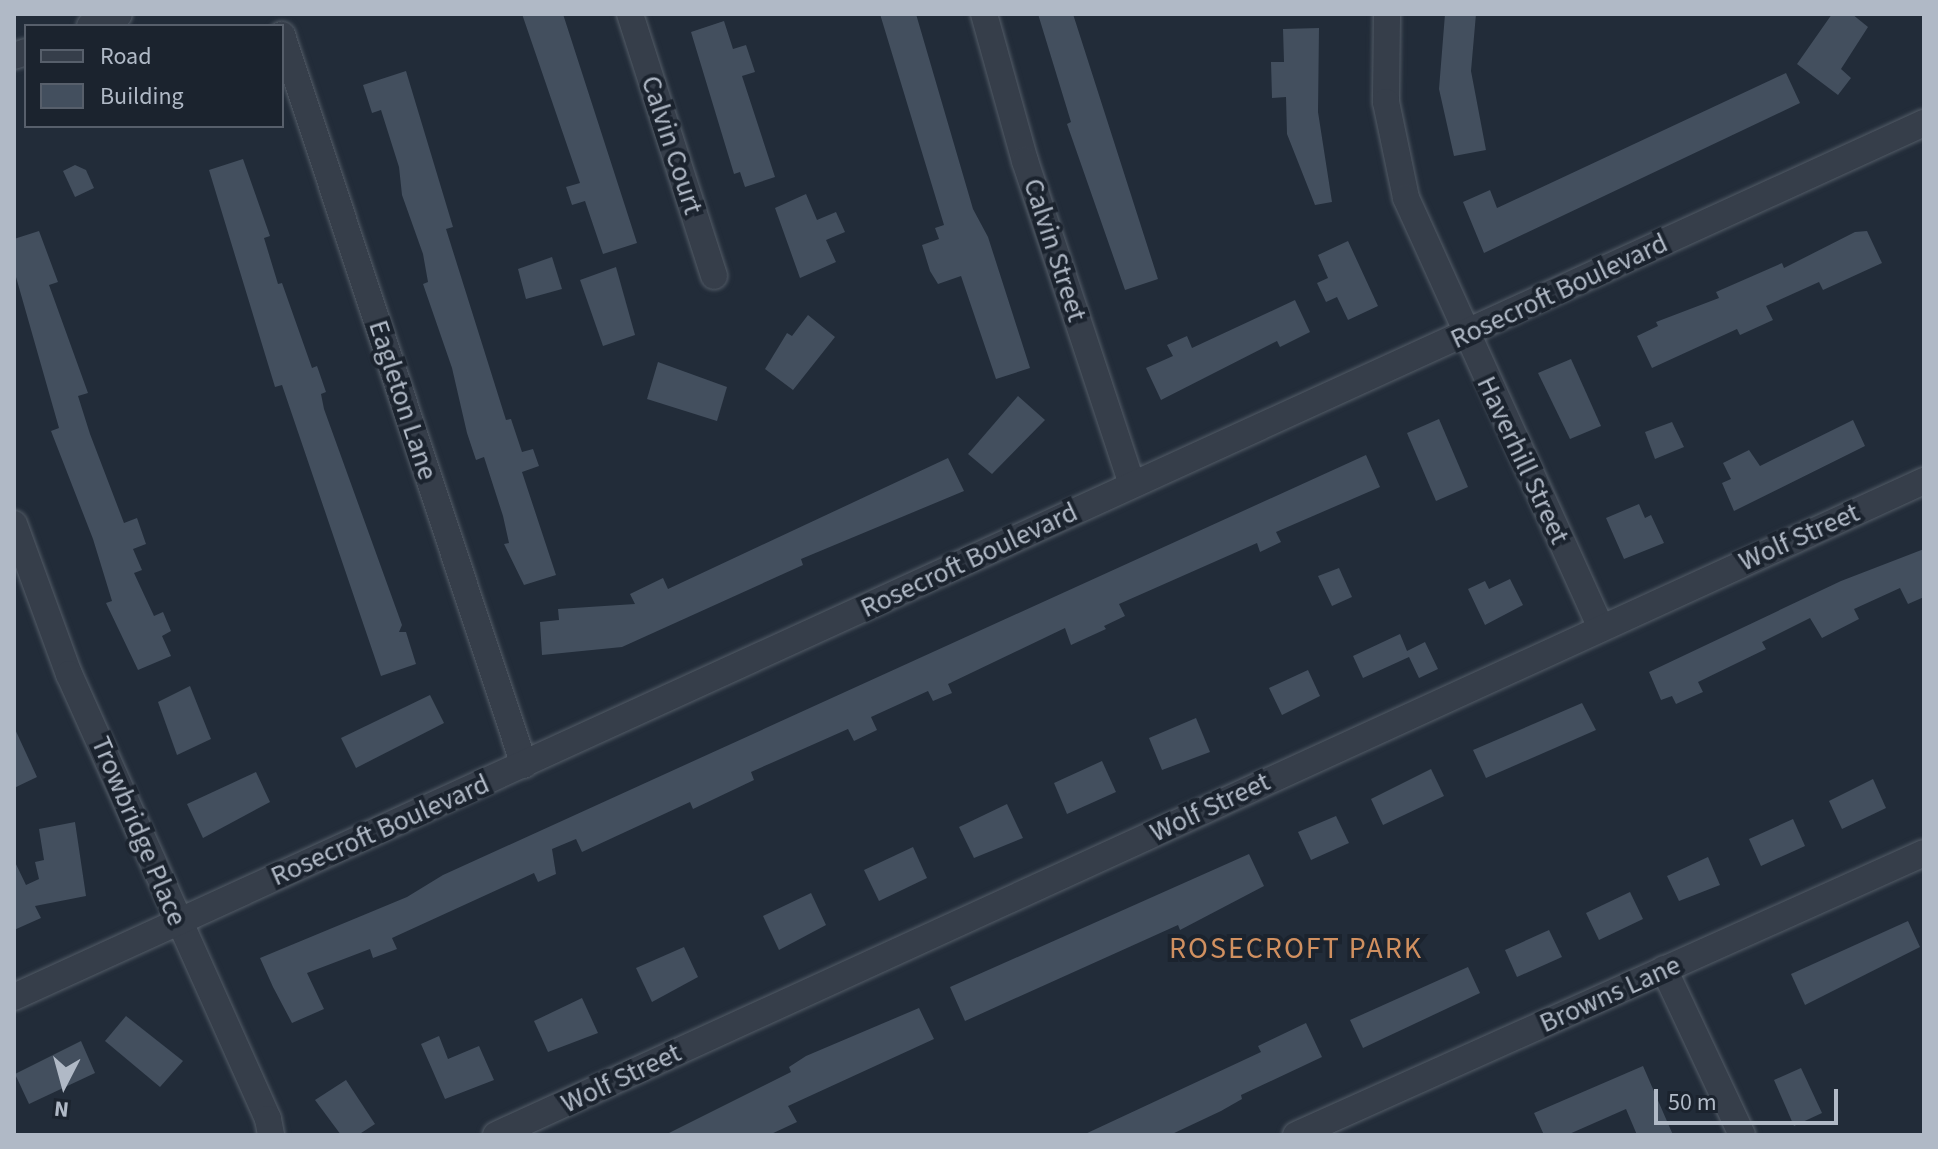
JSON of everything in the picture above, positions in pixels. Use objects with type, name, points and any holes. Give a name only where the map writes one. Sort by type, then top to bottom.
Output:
[{"type":"street","points":[[95,24],[119,14]]},
{"type":"street","name":"Calvin Court","points":[[630,14],[714,276]]},
{"type":"street","name":"Calvin Street","points":[[984,14],[1025,161],[1132,484]]},
{"type":"street","name":"Haverhill Street","points":[[1387,14],[1386,102],[1397,167],[1414,220],[1601,627]]},
{"type":"street","name":"Eagleton Lane","points":[[284,41],[524,765]]},
{"type":"street","name":"Rosecroft Boulevard","points":[[14,997],[1924,123]]},
{"type":"street","name":"Wolf Street","points":[[496,1135],[1924,481]]},
{"type":"street","name":"Trowbridge Place","points":[[14,524],[69,674],[268,1119],[271,1135]]},
{"type":"street","name":"Browns Lane","points":[[1296,1135],[1924,853]]},
{"type":"street","points":[[1664,969],[1742,1135]]},
{"type":"building","points":[[522,14],[563,14],[637,243],[603,254],[585,201],[572,205],[566,187],[580,183]]},
{"type":"building","points":[[880,14],[916,14],[973,209],[988,237],[1030,368],[996,379],[961,276],[938,284],[930,271],[922,245],[939,239],[935,228],[944,225]]},
{"type":"building","points":[[1038,14],[1073,14],[1158,279],[1125,290],[1067,124],[1071,122]]},
{"type":"building","points":[[1445,14],[1476,14],[1471,71],[1486,150],[1454,156],[1439,89]]},
{"type":"building","points":[[1832,14],[1852,14],[1868,27],[1841,69],[1851,78],[1838,95],[1797,64]]},
{"type":"building","points":[[724,21],[733,49],[746,45],[755,72],[742,76],[775,177],[745,187],[740,172],[734,174],[691,32]]},
{"type":"building","points":[[1319,28],[1318,112],[1332,202],[1315,205],[1287,134],[1286,97],[1272,98],[1271,62],[1284,62],[1283,29]]},
{"type":"building","points":[[406,71],[453,227],[446,229],[506,420],[511,419],[522,452],[533,449],[539,466],[522,472],[556,575],[524,585],[504,544],[509,543],[503,516],[484,457],[476,460],[467,433],[452,368],[423,284],[428,282],[423,254],[402,195],[399,167],[381,110],[372,113],[363,85]]},
{"type":"building","points":[[1786,73],[1800,103],[1484,253],[1463,202],[1490,190],[1497,208]]},
{"type":"building","points":[[243,159],[270,236],[264,238],[278,284],[282,283],[312,368],[317,366],[326,392],[321,394],[324,409],[402,625],[399,632],[406,632],[416,664],[381,676],[282,385],[275,387],[209,170]]},
{"type":"building","points":[[75,165],[86,170],[94,188],[75,197],[63,171]]},
{"type":"building","points":[[806,194],[817,220],[836,212],[845,232],[826,240],[836,262],[800,278],[775,208]]},
{"type":"building","points":[[39,231],[58,282],[49,285],[88,393],[78,396],[90,434],[124,523],[137,518],[146,544],[133,549],[142,570],[134,573],[154,616],[163,612],[171,631],[162,636],[171,656],[138,670],[106,603],[112,601],[93,539],[51,431],[59,428],[14,270],[14,239]]},
{"type":"building","points":[[1867,231],[1882,263],[1823,290],[1819,282],[1766,306],[1773,320],[1740,335],[1737,329],[1652,368],[1637,336],[1658,326],[1656,322],[1719,298],[1716,292],[1782,263],[1784,268],[1855,232]]},
{"type":"building","points":[[1348,241],[1378,306],[1348,320],[1337,297],[1326,302],[1317,283],[1328,278],[1318,255]]},
{"type":"building","points":[[552,257],[562,289],[526,299],[518,269]]},
{"type":"building","points":[[616,267],[635,335],[603,346],[580,280]]},
{"type":"building","points":[[1295,300],[1310,332],[1280,347],[1277,341],[1161,400],[1146,368],[1173,356],[1167,345],[1187,336],[1192,348]]},
{"type":"building","points":[[808,315],[835,337],[793,390],[765,369],[787,333],[792,336]]},
{"type":"building","points":[[1571,359],[1601,426],[1570,439],[1538,373]]},
{"type":"building","points":[[658,362],[727,387],[717,421],[647,399]]},
{"type":"building","points":[[1018,396],[1045,420],[992,474],[968,454]]},
{"type":"building","points":[[1439,419],[1468,487],[1436,501],[1407,433]]},
{"type":"building","points":[[1853,420],[1865,446],[1734,511],[1722,483],[1731,479],[1723,463],[1749,450],[1760,466]]},
{"type":"building","points":[[1672,422],[1684,447],[1655,459],[1645,432]]},
{"type":"building","points":[[1366,455],[1380,487],[1276,532],[1281,542],[1260,552],[1257,543],[1119,604],[1125,616],[1104,626],[1106,629],[1071,645],[1065,628],[948,684],[952,693],[933,701],[928,691],[871,717],[877,730],[854,741],[848,729],[751,772],[754,780],[693,809],[690,802],[582,852],[576,839],[552,849],[556,874],[538,882],[534,873],[392,938],[397,949],[373,958],[370,949],[307,973],[324,1009],[292,1023],[273,987],[260,958],[407,897],[443,875]]},
{"type":"building","points":[[948,458],[964,491],[801,559],[803,565],[622,647],[542,655],[540,622],[559,620],[558,609],[635,604],[630,594],[663,578],[668,589]]},
{"type":"building","points":[[1639,504],[1645,518],[1651,515],[1664,543],[1624,559],[1606,518]]},
{"type":"building","points":[[1924,549],[1924,597],[1908,604],[1900,588],[1854,609],[1859,619],[1822,638],[1810,618],[1762,642],[1766,649],[1698,682],[1703,692],[1676,704],[1672,696],[1661,700],[1649,672],[1841,581]]},
{"type":"building","points":[[1339,568],[1352,597],[1332,606],[1318,576]]},
{"type":"building","points":[[1510,579],[1523,605],[1485,625],[1468,589],[1485,581],[1489,589]]},
{"type":"building","points":[[1400,634],[1407,651],[1425,642],[1438,669],[1419,678],[1409,657],[1363,678],[1353,656]]},
{"type":"building","points":[[1308,670],[1320,696],[1282,715],[1269,688]]},
{"type":"building","points":[[190,686],[211,739],[177,755],[158,702]]},
{"type":"building","points":[[430,695],[444,723],[356,768],[341,738]]},
{"type":"building","points":[[1582,703],[1596,730],[1486,778],[1473,750]]},
{"type":"building","points":[[1196,718],[1210,752],[1162,770],[1149,738]]},
{"type":"building","points":[[14,727],[37,777],[14,788]]},
{"type":"building","points":[[1102,761],[1116,792],[1067,814],[1054,783]]},
{"type":"building","points":[[1431,769],[1444,796],[1383,825],[1371,799]]},
{"type":"building","points":[[256,772],[270,802],[203,838],[187,804]]},
{"type":"building","points":[[1873,779],[1886,808],[1842,829],[1829,801]]},
{"type":"building","points":[[1007,804],[1023,838],[974,858],[959,827]]},
{"type":"building","points":[[1336,816],[1349,843],[1311,860],[1298,832]]},
{"type":"building","points":[[1793,819],[1805,846],[1761,866],[1749,839]]},
{"type":"building","points":[[75,822],[86,896],[35,906],[41,918],[14,930],[14,860],[26,885],[39,879],[35,862],[44,860],[39,829]]},
{"type":"building","points":[[913,847],[927,878],[879,901],[864,870]]},
{"type":"building","points":[[1249,854],[1264,886],[1180,930],[1178,925],[965,1021],[950,987]]},
{"type":"building","points":[[1708,857],[1720,885],[1679,901],[1667,876]]},
{"type":"building","points":[[1630,892],[1643,919],[1599,940],[1586,913]]},
{"type":"building","points":[[811,893],[826,925],[779,950],[763,916]]},
{"type":"building","points":[[1908,921],[1920,947],[1805,1005],[1791,974]]},
{"type":"building","points":[[1549,930],[1562,957],[1517,977],[1505,950]]},
{"type":"building","points":[[684,947],[698,977],[652,1002],[636,968]]},
{"type":"building","points":[[1468,967],[1480,993],[1363,1048],[1350,1020]]},
{"type":"building","points":[[582,998],[598,1033],[548,1052],[534,1021]]},
{"type":"building","points":[[919,1008],[934,1039],[788,1106],[797,1122],[769,1135],[665,1135],[791,1072],[789,1067],[806,1056]]},
{"type":"building","points":[[126,1016],[183,1061],[160,1087],[105,1041]]},
{"type":"building","points":[[1306,1023],[1322,1057],[1241,1095],[1242,1099],[1221,1111],[1170,1135],[1083,1135],[1261,1052],[1258,1046]]},
{"type":"building","points":[[439,1036],[448,1059],[479,1046],[494,1080],[445,1099],[421,1044]]},
{"type":"building","points":[[81,1041],[95,1073],[29,1104],[15,1074]]},
{"type":"building","points":[[1643,1066],[1673,1135],[1637,1135],[1626,1109],[1567,1135],[1544,1135],[1534,1113]]},
{"type":"building","points":[[1801,1068],[1822,1113],[1794,1126],[1774,1080]]},
{"type":"building","points":[[346,1080],[375,1124],[358,1135],[341,1135],[315,1100]]},
{"type":"district","name":"ROSECROFT PARK","points":[[1296,949]]}]
